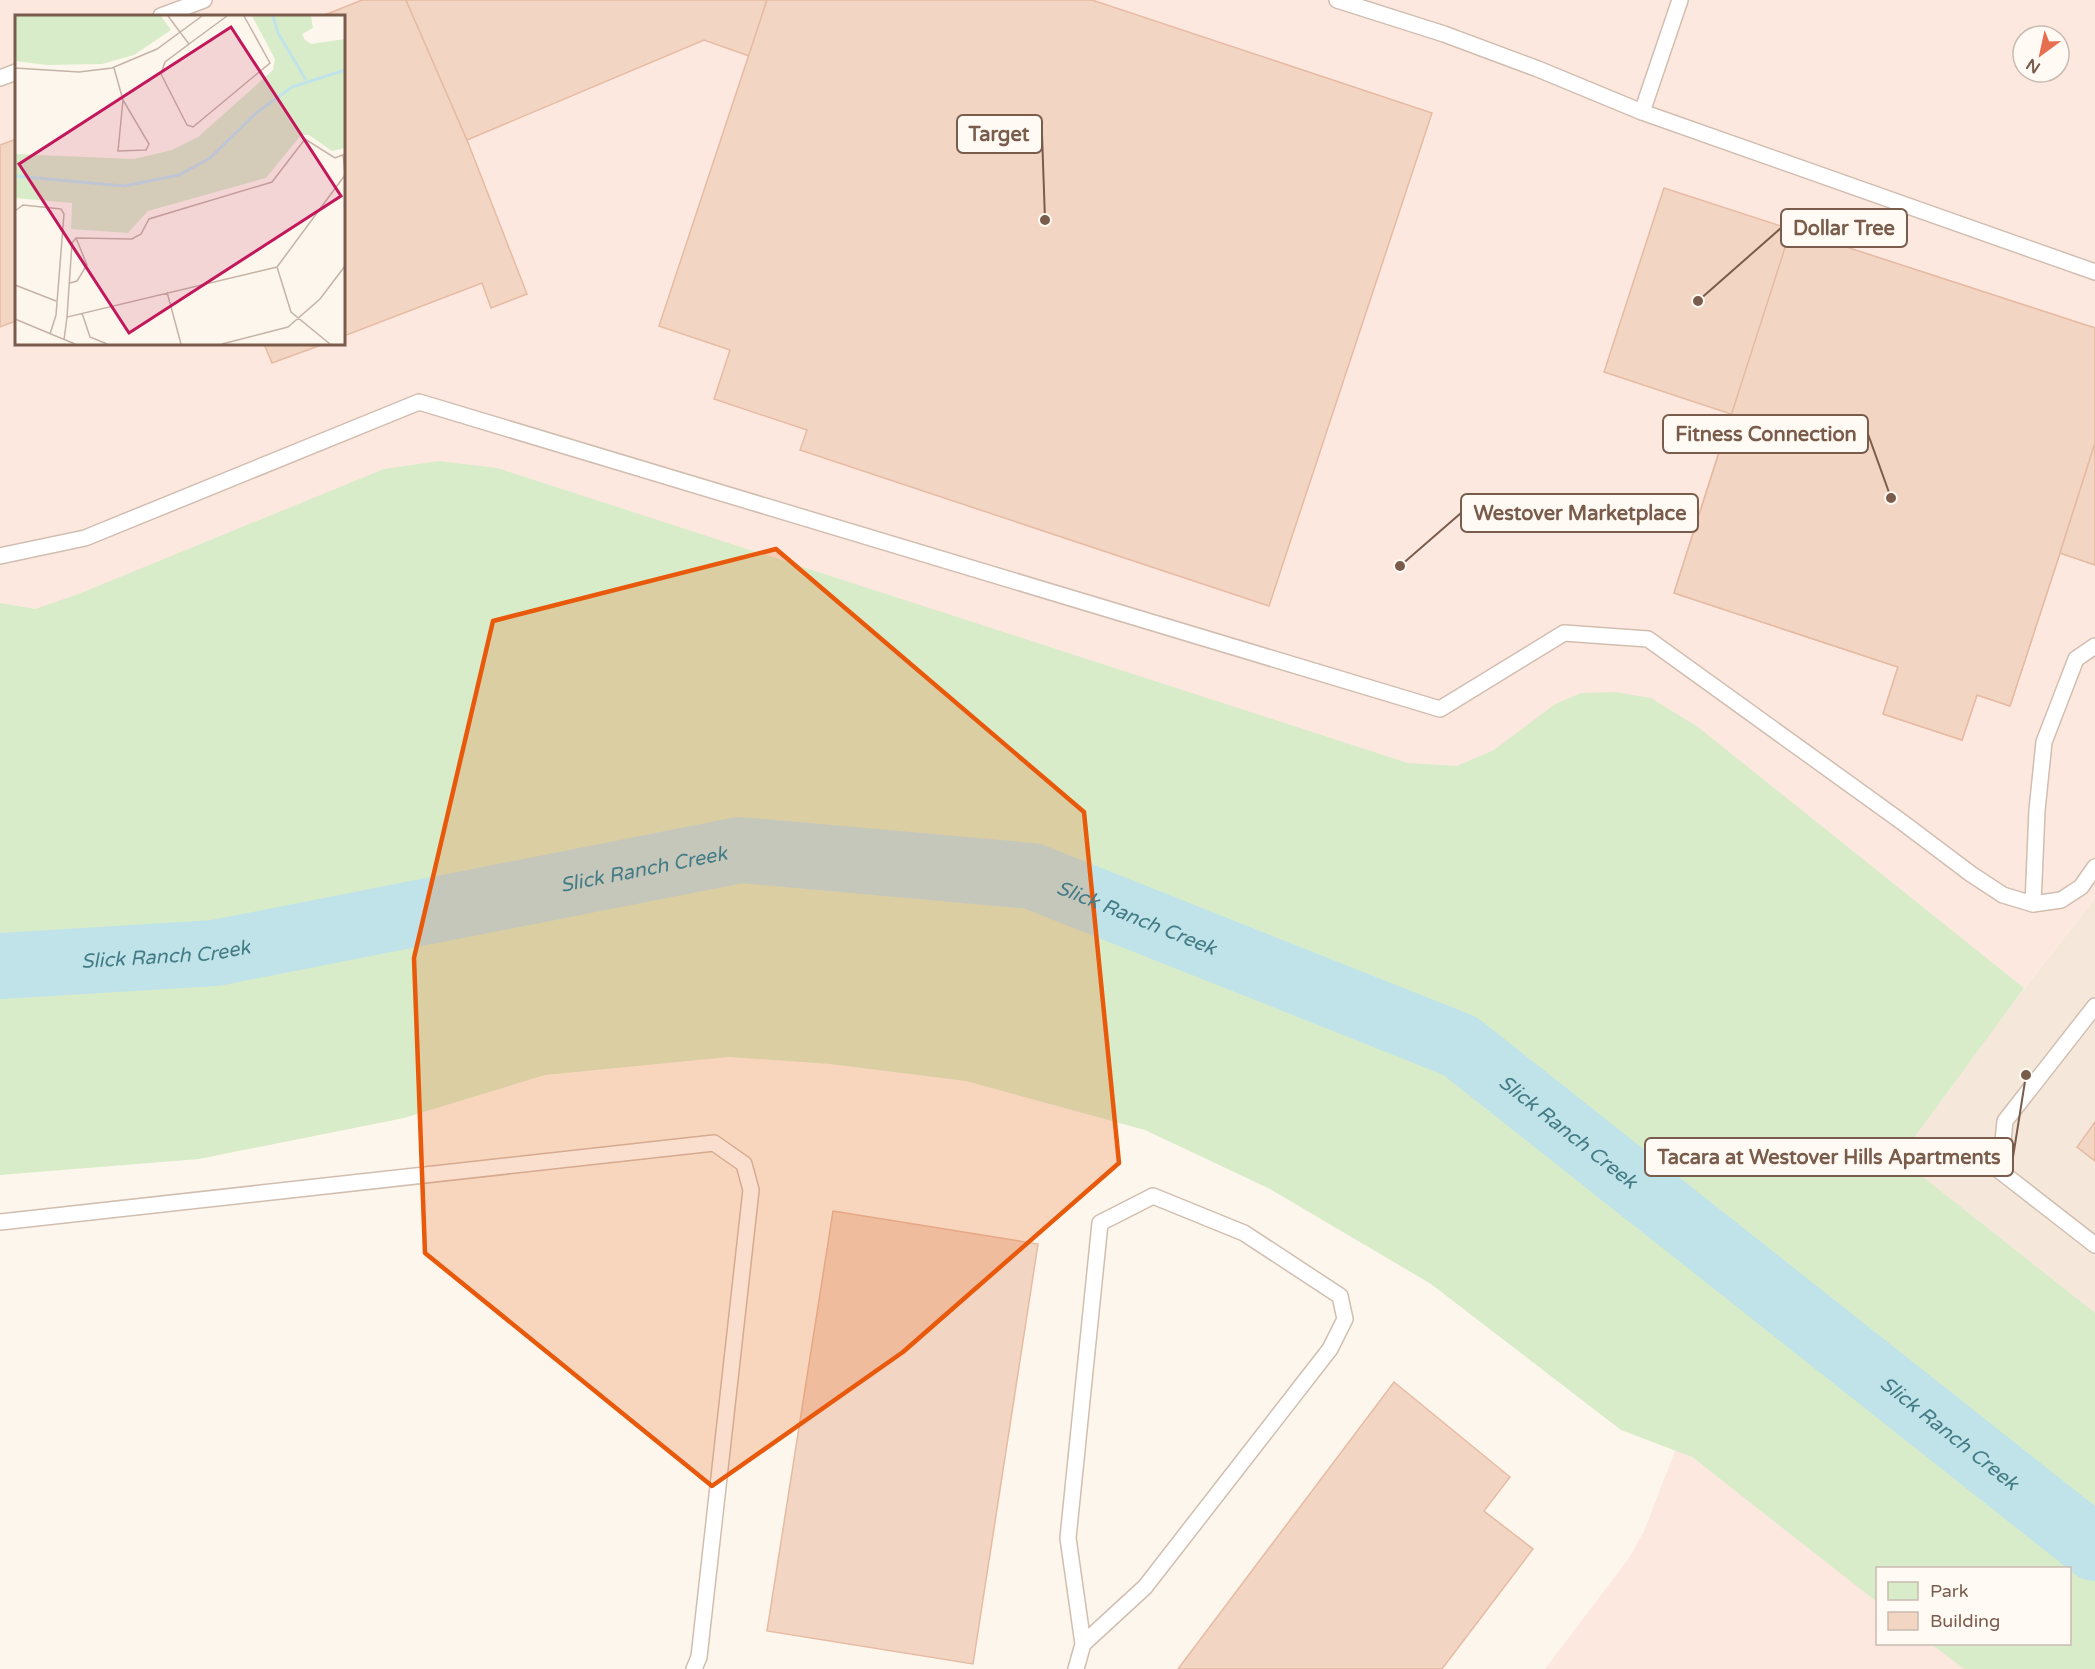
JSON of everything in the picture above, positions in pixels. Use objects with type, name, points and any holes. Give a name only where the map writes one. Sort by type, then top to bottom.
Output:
[{"type":"lane","points":[[164,15],[204,0]]},
{"type":"lane","points":[[1337,0],[1444,34],[1528,65],[1642,112],[2095,272]]},
{"type":"lane","points":[[1642,112],[1680,0]]},
{"type":"lane","points":[[0,78],[15,72]]},
{"type":"lane","points":[[0,556],[85,538],[419,402],[1440,709],[1564,633],[1648,639],[2003,895],[2033,904],[2061,900],[2081,886],[2095,867]]},
{"type":"lane","points":[[2033,904],[2037,810],[2044,742],[2076,659],[2095,646]]},
{"type":"lane","points":[[2095,1006],[2005,1121],[2000,1171],[2095,1245]]},
{"type":"lane","points":[[0,1222],[714,1143],[744,1164],[751,1190],[699,1657],[694,1669]]},
{"type":"lane","points":[[1076,1669],[1083,1644],[1068,1538],[1100,1223],[1153,1196],[1244,1233],[1340,1296],[1345,1319],[1330,1349],[1144,1587],[1083,1644]]},
{"type":"highlighted area","points":[[776,549],[1084,812],[1119,1163],[903,1352],[712,1486],[425,1253],[414,958],[493,621]]},
{"type":"shaded area","points":[[0,0],[2095,0],[2095,898],[1889,1161],[0,621]]},
{"type":"shaded area","points":[[2095,898],[2095,1322],[1890,1161]]},
{"type":"shaded area","points":[[1677,1446],[1876,1598],[1876,1645],[1938,1645],[1970,1669],[1545,1669],[1629,1558],[1644,1531]]},
{"type":"green space","points":[[439,461],[497,468],[1408,763],[1457,766],[1494,750],[1555,704],[1581,693],[1615,692],[1651,698],[1698,727],[2024,988],[1899,1158],[2095,1313],[2095,1669],[1964,1669],[1932,1645],[2071,1645],[2071,1567],[1876,1567],[1876,1601],[1692,1457],[1621,1430],[1431,1284],[1270,1189],[1145,1130],[966,1081],[830,1064],[729,1057],[545,1075],[404,1118],[199,1159],[0,1175],[0,603],[35,609],[76,595],[384,469]]},
{"type":"building","points":[[362,0],[406,0],[467,140],[527,294],[491,308],[482,283],[345,336],[345,15],[324,15]]},
{"type":"building","points":[[406,0],[767,0],[749,56],[704,40],[467,140]]},
{"type":"building","points":[[767,0],[1092,0],[1432,113],[1269,606],[800,450],[807,430],[714,399],[730,350],[659,326]]},
{"type":"building","points":[[15,139],[15,321],[0,327],[0,145]]},
{"type":"building","points":[[1664,188],[2095,328],[2095,565],[2060,553],[2010,706],[1977,695],[1962,740],[1883,714],[1898,667],[1674,593],[1731,414],[1604,372]]},
{"type":"building","points":[[1791,229],[2095,328],[2095,443],[2060,553],[2010,706],[1977,695],[1962,740],[1883,714],[1898,667],[1674,593]]},
{"type":"building","points":[[264,345],[321,345],[272,363]]},
{"type":"building","points":[[2095,443],[2095,565],[2060,553]]},
{"type":"building","points":[[2095,1122],[2095,1161],[2077,1147]]},
{"type":"building","points":[[833,1211],[1038,1244],[973,1664],[767,1631]]},
{"type":"building","points":[[1394,1382],[1510,1477],[1484,1511],[1533,1549],[1442,1669],[1178,1669]]},
{"type":"waterway","name":"Slick Ranch Creek","points":[[0,966],[215,953],[740,850],[1032,876],[1460,1046],[2095,1548]]},
{"type":"place","name":"Target","points":[[1045,220]]},
{"type":"place","name":"Dollar Tree","points":[[1698,301]]},
{"type":"place","name":"Fitness Connection","points":[[1891,498]]},
{"type":"place","name":"Westover Marketplace","points":[[1400,566]]},
{"type":"place","name":"Tacara at Westover Hills Apartments","points":[[2026,1075]]}]
